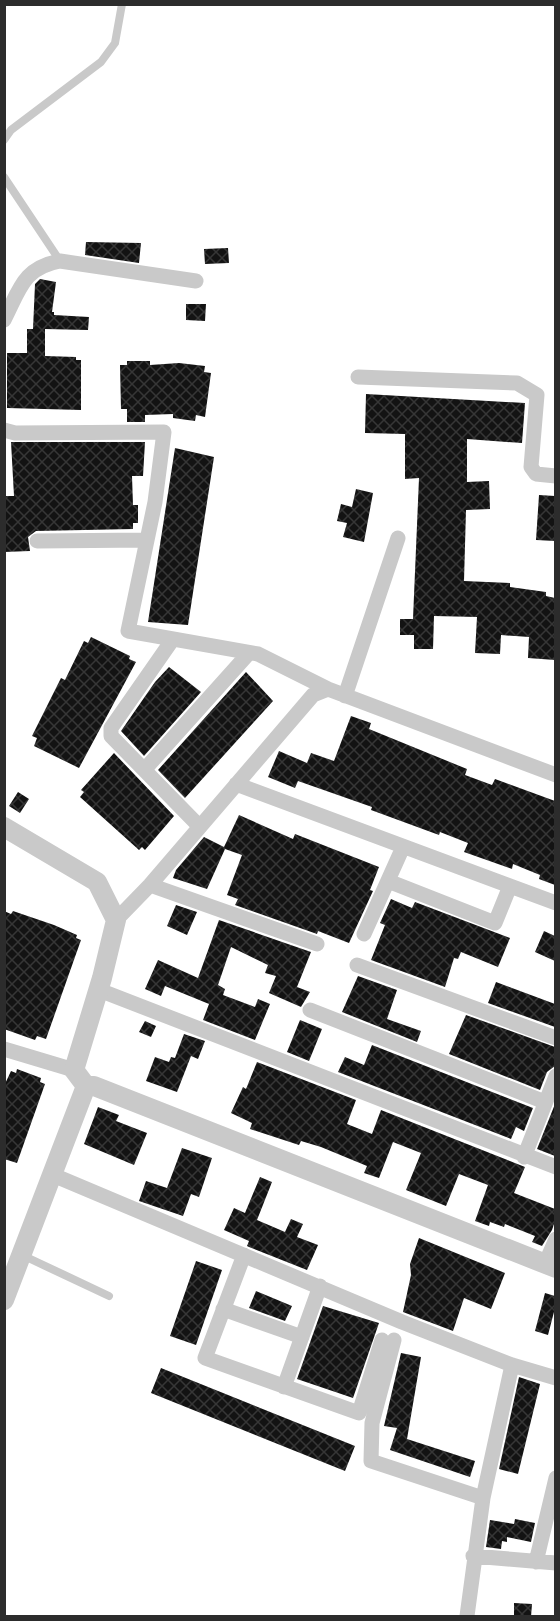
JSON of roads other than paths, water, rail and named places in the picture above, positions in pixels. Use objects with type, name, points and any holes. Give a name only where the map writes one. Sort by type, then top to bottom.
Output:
[{"type":"street","points":[[4,320],[21,286],[34,269],[60,261],[196,281]]},
{"type":"street","points":[[358,377],[517,383],[537,395],[531,466],[536,474],[555,476]]},
{"type":"street","points":[[4,430],[15,433],[164,432],[147,540],[128,631],[258,654],[345,696],[555,775]]},
{"type":"street","points":[[345,696],[398,538]]},
{"type":"street","points":[[37,541],[147,540]]},
{"type":"street","points":[[173,639],[111,728],[113,741],[145,769],[200,827]]},
{"type":"street","points":[[145,769],[249,653]]},
{"type":"street","points":[[4,1300],[53,1175],[80,1078],[116,920],[150,885],[313,695],[328,689]]},
{"type":"street","points":[[236,784],[555,903]]},
{"type":"street","points":[[4,827],[97,882],[116,920]]},
{"type":"street","points":[[364,934],[403,847]]},
{"type":"street","points":[[388,881],[495,923],[510,886]]},
{"type":"street","points":[[150,885],[317,944]]},
{"type":"street","points":[[357,965],[555,1038]]},
{"type":"street","points":[[99,990],[524,1157],[555,1167]]},
{"type":"street","points":[[310,1010],[545,1102]]},
{"type":"street","points":[[4,1048],[80,1078],[94,1086],[550,1266],[555,1239]]},
{"type":"street","points":[[524,1157],[555,1076]]},
{"type":"street","points":[[53,1175],[512,1365],[555,1378]]},
{"type":"street","points":[[244,1254],[205,1358],[359,1413],[388,1340],[372,1423],[371,1461],[483,1498]]},
{"type":"street","points":[[284,1387],[320,1286]]},
{"type":"street","points":[[223,1309],[302,1337]]},
{"type":"street","points":[[467,1617],[473,1557],[483,1498],[512,1365]]},
{"type":"street","points":[[536,1562],[553,1501],[555,1478]]},
{"type":"street","points":[[473,1557],[555,1563]]},
{"type":"lane","points":[[4,140],[10,130],[101,62],[115,43],[122,4]]},
{"type":"lane","points":[[4,177],[60,261]]},
{"type":"lane","points":[[22,1255],[109,1296]]}]
